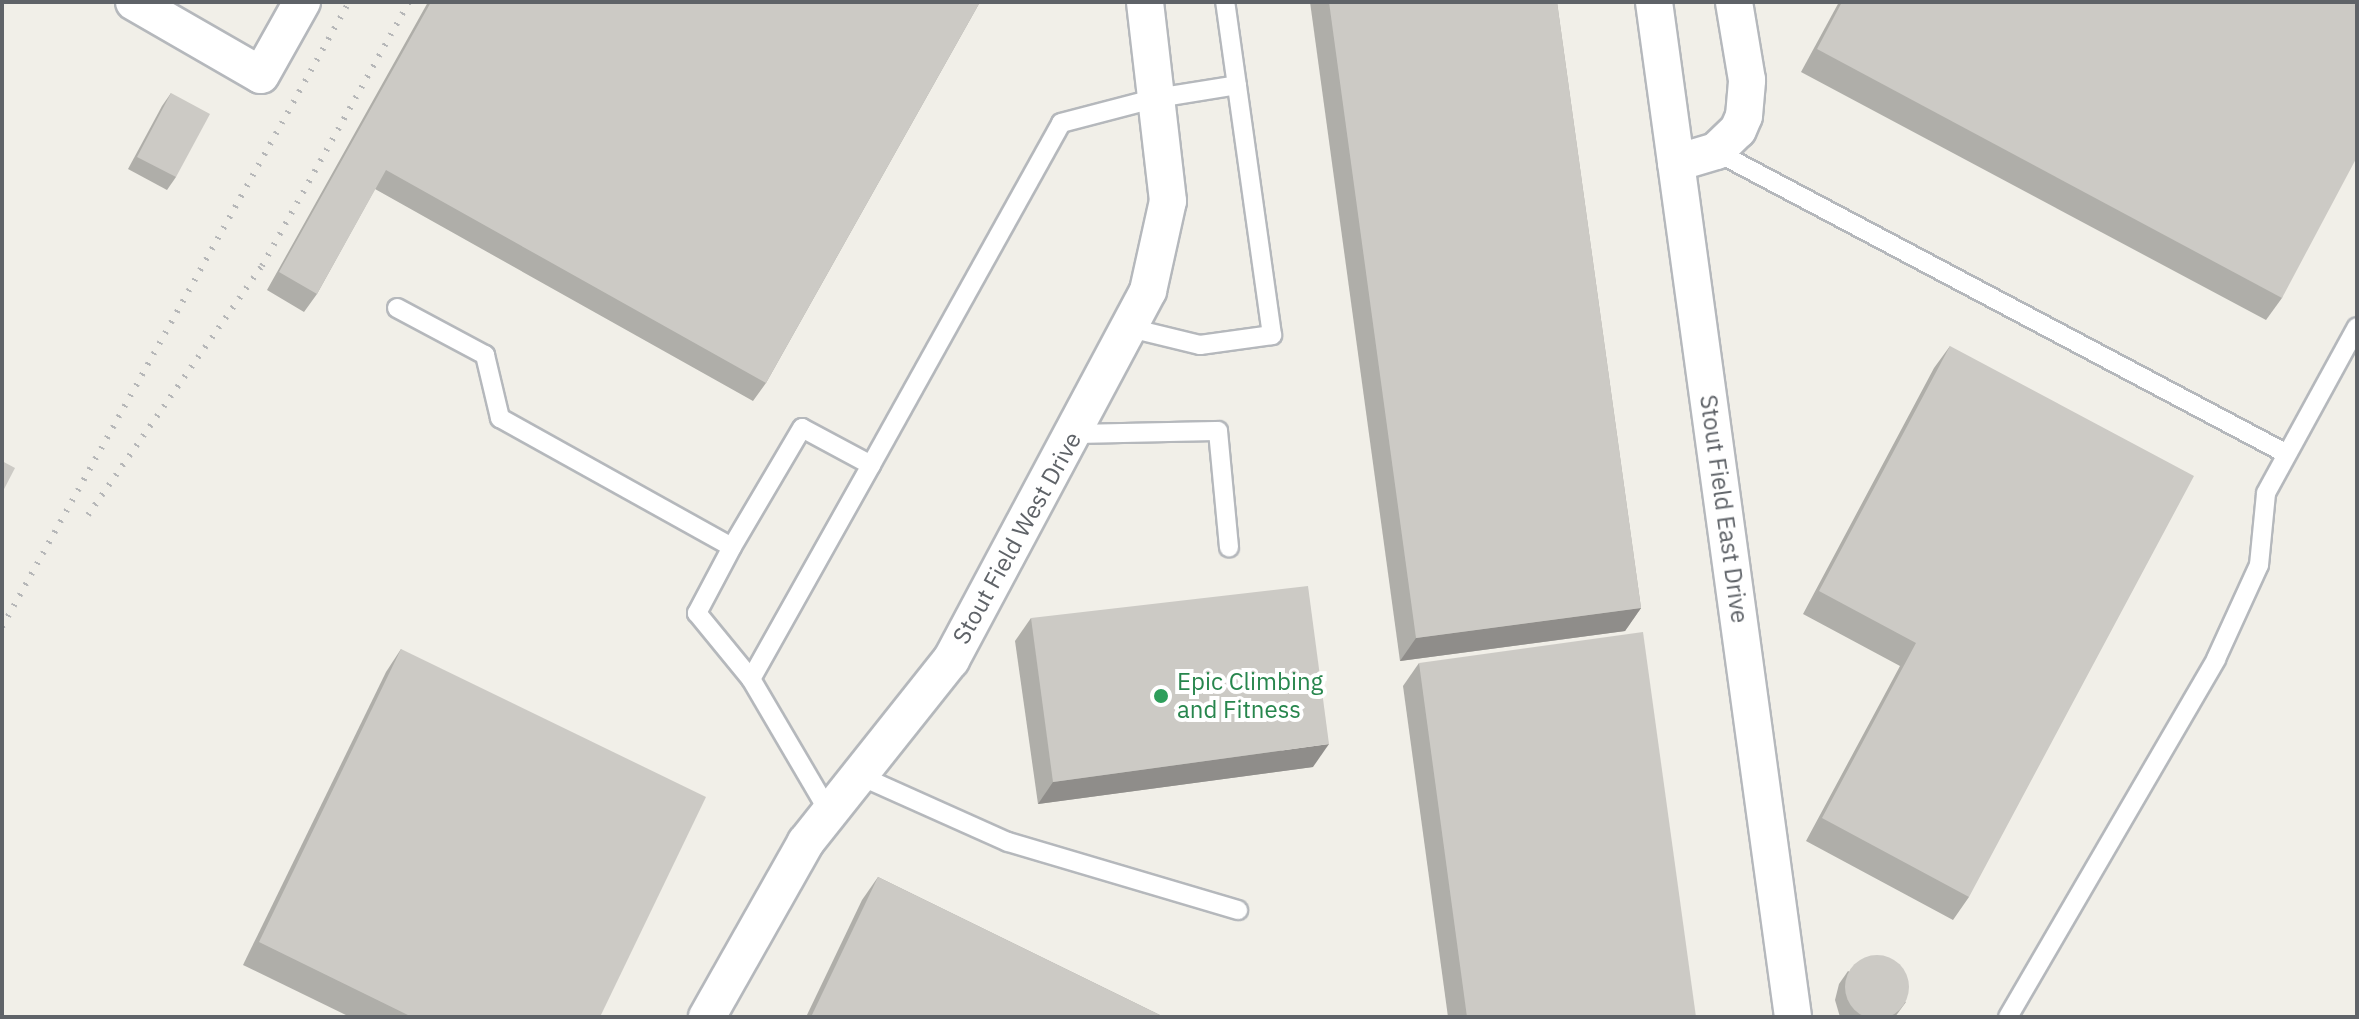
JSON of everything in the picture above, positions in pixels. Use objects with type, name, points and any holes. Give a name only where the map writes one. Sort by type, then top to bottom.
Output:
[{"type":"street","points":[[134,2],[261,75],[302,2]]},
{"type":"street","name":"Stout Field West Drive","points":[[707,1017],[769,900],[828,810],[951,660],[1130,328],[1162,247],[1168,201],[1145,2]]},
{"type":"street","name":"Stout Field East Drive","points":[[1654,2],[1793,1017]]},
{"type":"street","points":[[1676,163],[1715,151],[1738,130],[1747,97],[1734,2]]},
{"type":"lane","points":[[1130,328],[1200,345],[1272,335],[1225,2]]},
{"type":"lane","points":[[751,679],[1061,123],[1157,98],[1237,85]]},
{"type":"lane","points":[[1715,151],[2287,454]]},
{"type":"lane","points":[[397,308],[485,355],[500,418],[732,547]]},
{"type":"lane","points":[[2008,1017],[2216,659],[2259,565],[2266,493],[2357,327]]},
{"type":"lane","points":[[828,810],[751,679],[697,613],[802,428],[871,465]]},
{"type":"lane","points":[[1074,434],[1218,431],[1229,547]]},
{"type":"lane","points":[[858,775],[1008,842],[1238,910]]},
{"type":"building","points":[[431,2],[980,2],[766,383],[386,170],[317,294],[279,272]]},
{"type":"building","points":[[1329,2],[1557,2],[1641,608],[1416,638]]},
{"type":"building","points":[[1842,2],[2357,2],[2357,157],[2282,298],[1817,49]]},
{"type":"building","points":[[171,93],[210,114],[176,177],[137,157]]},
{"type":"building","points":[[1950,346],[2194,476],[1969,897],[1822,818],[1916,643],[1819,591]]},
{"type":"building","points":[[2,461],[15,468],[2,493]]},
{"type":"building","name":"Epic Climbing and Fitness","points":[[1308,586],[1329,744],[1053,782],[1031,618]]},
{"type":"building","points":[[1643,632],[1696,1017],[1467,1017],[1419,663]]},
{"type":"building","points":[[401,649],[706,797],[600,1017],[412,1017],[259,942]]},
{"type":"building","points":[[878,877],[1164,1017],[811,1017]]},
{"type":"building","points":[[1877,955],[1900,964],[1909,987],[1900,1010],[1877,1019],[1854,1010],[1845,987],[1854,964]]},
{"type":"railway","points":[[2,627],[349,2]]},
{"type":"railway","points":[[88,515],[262,266],[409,2]]},
{"type":"place","name":"Epic Climbing and Fitness","points":[[1161,696]]}]
